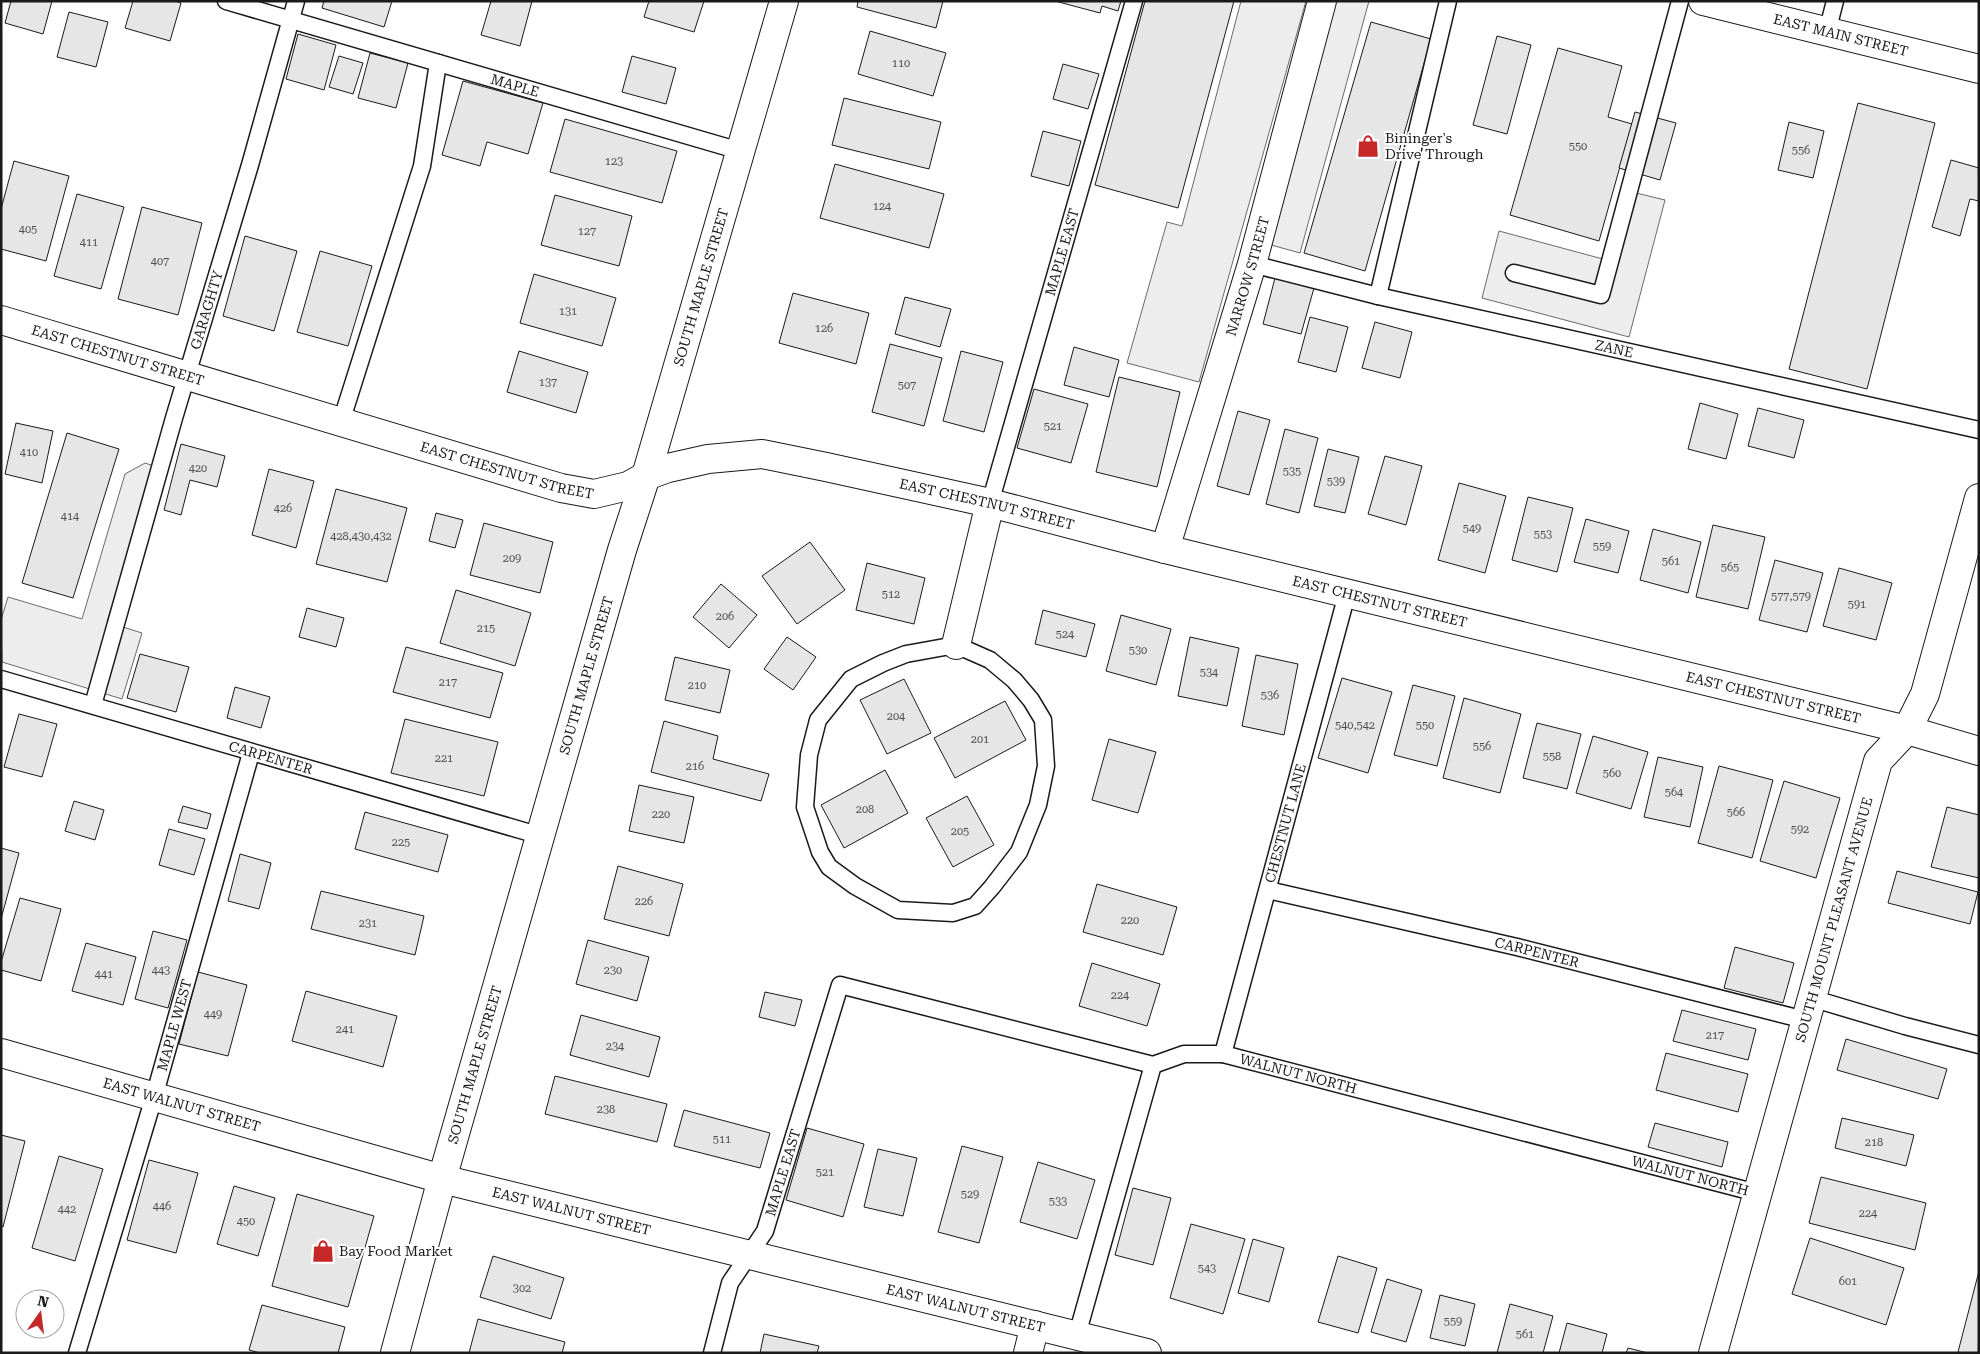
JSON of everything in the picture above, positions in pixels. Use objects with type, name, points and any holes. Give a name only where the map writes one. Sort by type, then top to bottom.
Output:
[{"type":"street","name":"SOUTH MAPLE STREET","points":[[395,1353],[442,1179],[622,550],[646,476],[784,1]]},
{"type":"street","name":"NARROW STREET","points":[[1165,549],[1252,264],[1322,1]]},
{"type":"street","name":"EAST MAIN STREET","points":[[1703,1],[1979,69]]},
{"type":"street","name":"EAST CHESTNUT STREET","points":[[1,320],[561,488],[594,494],[628,486],[646,476],[668,468],[708,459],[762,454],[826,466],[990,503],[1165,549],[1907,730],[1979,750]]},
{"type":"street","name":"SOUTH MOUNT PLEASANT AVENUE","points":[[1718,1352],[1757,1193],[1878,761],[1907,730],[1925,694],[1979,498]]},
{"type":"street","points":[[956,645],[990,503]]},
{"type":"street","name":"EAST WALNUT STREET","points":[[1,1052],[442,1179],[1147,1353]]},
{"type":"street","points":[[1028,1353],[1035,1325]]},
{"type":"lane","points":[[226,1],[291,20]]},
{"type":"lane","name":"GARAGHTY","points":[[93,705],[296,1]]},
{"type":"lane","name":"MAPLE EAST","points":[[990,503],[1134,1]]},
{"type":"lane","points":[[1378,296],[1448,1]]},
{"type":"lane","points":[[1514,273],[1601,295],[1680,1]]},
{"type":"lane","points":[[1827,32],[1835,1]]},
{"type":"lane","name":"MAPLE","points":[[291,20],[740,151]]},
{"type":"lane","points":[[341,422],[422,166],[438,63]]},
{"type":"lane","name":"ZANE","points":[[1252,264],[1378,296],[1979,430]]},
{"type":"lane","name":"CHESTNUT LANE","points":[[1223,1054],[1347,594]]},
{"type":"lane","points":[[956,645],[990,660],[1014,680],[1043,720],[1046,766],[1038,805],[1019,852],[975,906],[953,912],[898,910],[856,886],[829,867],[820,852],[805,807],[809,755],[818,720],[851,679],[906,654],[956,645]]},
{"type":"lane","name":"CARPENTER","points":[[1,679],[541,836]]},
{"type":"lane","name":"MAPLE WEST","points":[[78,1353],[154,1097],[251,753]]},
{"type":"lane","name":"CARPENTER","points":[[1268,890],[1517,947],[1762,1011],[1808,1009],[1904,1026],[1979,1046]]},
{"type":"lane","name":"MAPLE EAST","points":[[712,1353],[730,1283],[766,1231],[840,985],[1153,1065]]},
{"type":"lane","name":"WALNUT NORTH","points":[[1153,1065],[1184,1054],[1223,1054],[1757,1193]]},
{"type":"lane","points":[[1077,1335],[1153,1065]]},
{"type":"shaded area","points":[[1241,1],[1306,1],[1199,382],[1127,363],[1167,222],[1182,226]]},
{"type":"shaded area","points":[[1330,1],[1369,1],[1300,253],[1264,243]]},
{"type":"shaded area","points":[[1632,192],[1665,200],[1629,337],[1482,298],[1499,231],[1614,262]]},
{"type":"shaded area","points":[[145,463],[154,466],[107,622],[142,633],[122,699],[2,662],[1,620],[8,597],[82,619],[125,474]]},
{"type":"building","points":[[11,1],[52,1],[43,34],[5,23]]},
{"type":"building","points":[[133,1],[175,1],[181,3],[170,41],[125,28]]},
{"type":"building","points":[[324,1],[392,1],[384,27],[322,8]]},
{"type":"building","points":[[491,1],[532,1],[520,46],[481,35]]},
{"type":"building","points":[[649,1],[704,1],[694,32],[644,17]]},
{"type":"building","points":[[858,1],[943,1],[936,28],[857,7]]},
{"type":"building","points":[[1055,1],[1121,1],[1118,11],[1102,6],[1100,13]]},
{"type":"building","points":[[1145,1],[1234,1],[1178,208],[1095,185]]},
{"type":"building","points":[[69,12],[108,22],[96,67],[57,57]]},
{"type":"building","name":"Bininger's Drive Through","points":[[1371,22],[1431,39],[1365,271],[1304,253]]},
{"type":"building","points":[[870,31],[946,53],[933,96],[858,74]]},
{"type":"building","points":[[298,34],[336,45],[324,90],[286,79]]},
{"type":"building","points":[[1497,36],[1531,45],[1507,134],[1473,125]]},
{"type":"building","points":[[1558,48],[1622,66],[1608,117],[1632,124],[1599,241],[1510,215]]},
{"type":"building","points":[[370,53],[408,63],[396,108],[358,98]]},
{"type":"building","points":[[339,56],[363,63],[353,94],[329,87]]},
{"type":"building","points":[[632,56],[676,68],[666,104],[622,92]]},
{"type":"building","points":[[1063,64],[1099,74],[1088,109],[1053,99]]},
{"type":"building","points":[[463,81],[543,103],[528,154],[487,142],[480,166],[442,155]]},
{"type":"building","points":[[844,98],[941,122],[929,169],[832,145]]},
{"type":"building","points":[[1858,103],[1935,123],[1867,389],[1789,369]]},
{"type":"building","points":[[1635,112],[1676,123],[1660,180],[1619,168]]},
{"type":"building","points":[[565,119],[677,151],[662,203],[550,172]]},
{"type":"building","points":[[1789,122],[1824,131],[1813,178],[1778,170]]},
{"type":"building","points":[[1043,131],[1081,141],[1069,186],[1031,176]]},
{"type":"building","points":[[1951,160],[1979,168],[1979,201],[1970,199],[1960,236],[1932,227]]},
{"type":"building","points":[[14,161],[69,176],[46,261],[1,249],[1,209]]},
{"type":"building","points":[[835,164],[944,194],[929,248],[820,218]]},
{"type":"building","points":[[77,194],[124,207],[101,289],[54,276]]},
{"type":"building","points":[[555,195],[632,216],[619,266],[541,245]]},
{"type":"building","points":[[142,207],[202,223],[178,315],[118,299]]},
{"type":"building","points":[[245,236],[297,251],[274,331],[223,316]]},
{"type":"building","points":[[320,251],[372,266],[348,346],[297,332]]},
{"type":"building","points":[[534,274],[616,298],[602,346],[520,323]]},
{"type":"building","points":[[1275,278],[1314,288],[1301,334],[1263,324]]},
{"type":"building","points":[[793,293],[869,313],[856,364],[779,343]]},
{"type":"building","points":[[905,297],[951,309],[940,347],[895,334]]},
{"type":"building","points":[[1310,317],[1348,327],[1336,372],[1298,362]]},
{"type":"building","points":[[1375,322],[1412,332],[1400,378],[1362,368]]},
{"type":"building","points":[[890,344],[942,358],[924,426],[872,412]]},
{"type":"building","points":[[1074,347],[1119,360],[1109,397],[1064,385]]},
{"type":"building","points":[[519,351],[588,372],[576,413],[507,392]]},
{"type":"building","points":[[961,351],[1003,362],[984,432],[943,421]]},
{"type":"building","points":[[1119,377],[1180,392],[1157,487],[1096,472]]},
{"type":"building","points":[[1034,389],[1088,404],[1071,463],[1017,448]]},
{"type":"building","points":[[1700,403],[1738,414],[1726,459],[1688,449]]},
{"type":"building","points":[[1758,408],[1804,420],[1794,458],[1748,446]]},
{"type":"building","points":[[1238,411],[1270,420],[1249,495],[1217,486]]},
{"type":"building","points":[[16,423],[53,431],[42,483],[5,474]]},
{"type":"building","points":[[1285,429],[1318,438],[1299,513],[1266,504]]},
{"type":"building","points":[[67,433],[119,449],[73,598],[22,583]]},
{"type":"building","points":[[181,444],[225,456],[217,487],[190,480],[181,515],[164,510]]},
{"type":"building","points":[[1328,449],[1359,457],[1345,513],[1314,506]]},
{"type":"building","points":[[1385,456],[1422,466],[1406,525],[1368,514]]},
{"type":"building","points":[[269,469],[314,481],[296,548],[252,535]]},
{"type":"building","points":[[1459,483],[1506,496],[1485,573],[1438,560]]},
{"type":"building","points":[[336,489],[407,508],[387,582],[316,564]]},
{"type":"building","points":[[1528,497],[1573,508],[1557,572],[1512,560]]},
{"type":"building","points":[[436,513],[463,520],[455,548],[429,541]]},
{"type":"building","points":[[1586,519],[1629,531],[1618,573],[1574,562]]},
{"type":"building","points":[[484,523],[553,542],[540,593],[470,575]]},
{"type":"building","points":[[1713,525],[1765,537],[1748,609],[1696,597]]},
{"type":"building","points":[[1653,529],[1701,542],[1688,593],[1640,580]]},
{"type":"building","points":[[810,542],[845,590],[797,624],[762,576]]},
{"type":"building","points":[[1775,560],[1823,573],[1807,632],[1759,620]]},
{"type":"building","points":[[867,563],[925,578],[914,624],[856,610]]},
{"type":"building","points":[[1839,568],[1892,583],[1876,640],[1823,626]]},
{"type":"building","points":[[721,584],[757,615],[729,648],[693,617]]},
{"type":"building","points":[[456,590],[531,613],[515,666],[440,643]]},
{"type":"building","points":[[307,608],[344,618],[336,647],[299,637]]},
{"type":"building","points":[[1043,610],[1095,624],[1086,657],[1035,644]]},
{"type":"building","points":[[1121,615],[1171,629],[1156,685],[1106,671]]},
{"type":"building","points":[[787,637],[816,657],[793,690],[764,669]]},
{"type":"building","points":[[1190,637],[1239,648],[1227,706],[1178,696]]},
{"type":"building","points":[[406,647],[503,673],[490,718],[393,692]]},
{"type":"building","points":[[140,654],[189,667],[176,712],[127,698]]},
{"type":"building","points":[[1256,655],[1298,664],[1284,735],[1242,726]]},
{"type":"building","points":[[675,657],[730,670],[720,713],[665,700]]},
{"type":"building","points":[[1342,678],[1392,692],[1368,773],[1318,758]]},
{"type":"building","points":[[904,679],[931,733],[887,754],[860,700]]},
{"type":"building","points":[[1413,685],[1455,696],[1437,766],[1394,755]]},
{"type":"building","points":[[235,687],[270,697],[261,728],[227,718]]},
{"type":"building","points":[[1464,698],[1521,714],[1500,793],[1443,778]]},
{"type":"building","points":[[1005,701],[1026,740],[955,778],[934,738]]},
{"type":"building","points":[[19,714],[57,724],[42,777],[4,767]]},
{"type":"building","points":[[405,719],[498,742],[484,796],[391,773]]},
{"type":"building","points":[[664,721],[718,736],[713,759],[769,774],[761,801],[651,772]]},
{"type":"building","points":[[1537,723],[1581,734],[1567,789],[1523,778]]},
{"type":"building","points":[[1593,736],[1648,752],[1631,809],[1576,793]]},
{"type":"building","points":[[1109,739],[1156,752],[1138,813],[1092,800]]},
{"type":"building","points":[[1658,757],[1703,767],[1690,827],[1644,817]]},
{"type":"building","points":[[1719,766],[1773,780],[1752,858],[1698,843]]},
{"type":"building","points":[[885,770],[908,813],[844,848],[821,805]]},
{"type":"building","points":[[1784,781],[1840,798],[1816,878],[1760,861]]},
{"type":"building","points":[[639,785],[694,797],[684,843],[629,831]]},
{"type":"building","points":[[967,796],[994,845],[953,867],[926,818]]},
{"type":"building","points":[[74,801],[104,810],[95,840],[65,831]]},
{"type":"building","points":[[183,806],[211,814],[207,829],[178,822]]},
{"type":"building","points":[[1947,807],[1979,815],[1979,878],[1931,867]]},
{"type":"building","points":[[365,812],[448,835],[438,872],[355,849]]},
{"type":"building","points":[[169,829],[205,839],[194,875],[159,865]]},
{"type":"building","points":[[1,848],[19,853],[1,919]]},
{"type":"building","points":[[240,854],[271,863],[259,909],[228,901]]},
{"type":"building","points":[[618,866],[683,884],[669,936],[604,919]]},
{"type":"building","points":[[1897,871],[1978,892],[1970,924],[1888,903]]},
{"type":"building","points":[[1097,884],[1177,907],[1163,955],[1083,932]]},
{"type":"building","points":[[321,891],[424,916],[415,955],[311,929]]},
{"type":"building","points":[[20,898],[61,909],[41,981],[1,970],[1,962]]},
{"type":"building","points":[[153,931],[187,940],[168,1008],[135,999]]},
{"type":"building","points":[[588,940],[649,957],[637,1001],[576,984]]},
{"type":"building","points":[[86,943],[136,957],[123,1005],[72,991]]},
{"type":"building","points":[[1735,947],[1794,963],[1783,1003],[1724,988]]},
{"type":"building","points":[[1092,963],[1160,984],[1147,1026],[1079,1006]]},
{"type":"building","points":[[198,972],[247,985],[228,1056],[179,1044]]},
{"type":"building","points":[[306,991],[397,1016],[383,1067],[292,1041]]},
{"type":"building","points":[[765,992],[802,1000],[795,1026],[759,1017]]},
{"type":"building","points":[[1682,1010],[1756,1029],[1748,1060],[1673,1041]]},
{"type":"building","points":[[581,1015],[660,1037],[649,1077],[570,1055]]},
{"type":"building","points":[[1846,1039],[1947,1069],[1938,1099],[1837,1070]]},
{"type":"building","points":[[1666,1053],[1748,1074],[1738,1112],[1656,1090]]},
{"type":"building","points":[[555,1076],[667,1104],[657,1142],[545,1114]]},
{"type":"building","points":[[684,1110],[770,1133],[760,1168],[674,1146]]},
{"type":"building","points":[[1842,1118],[1914,1135],[1906,1166],[1835,1148]]},
{"type":"building","points":[[1655,1123],[1728,1142],[1722,1167],[1648,1147]]},
{"type":"building","points":[[807,1128],[864,1144],[843,1217],[786,1200]]},
{"type":"building","points":[[1,1135],[25,1141],[3,1227],[1,1226]]},
{"type":"building","points":[[962,1146],[1003,1157],[979,1243],[938,1232]]},
{"type":"building","points":[[878,1149],[917,1158],[903,1216],[864,1207]]},
{"type":"building","points":[[59,1156],[103,1169],[75,1261],[32,1248]]},
{"type":"building","points":[[149,1160],[198,1173],[176,1253],[127,1240]]},
{"type":"building","points":[[1038,1162],[1095,1180],[1077,1239],[1020,1222]]},
{"type":"building","points":[[1821,1177],[1926,1203],[1915,1250],[1809,1223]]},
{"type":"building","points":[[234,1186],[275,1198],[258,1256],[217,1244]]},
{"type":"building","points":[[1133,1188],[1171,1198],[1153,1265],[1115,1255]]},
{"type":"building","name":"Bay Food Market","points":[[297,1194],[374,1216],[348,1307],[272,1286]]},
{"type":"building","points":[[1191,1224],[1245,1239],[1223,1314],[1170,1298]]},
{"type":"building","points":[[1810,1238],[1904,1268],[1886,1325],[1792,1294]]},
{"type":"building","points":[[1253,1239],[1284,1248],[1269,1302],[1238,1293]]},
{"type":"building","points":[[493,1256],[564,1278],[551,1319],[480,1297]]},
{"type":"building","points":[[1338,1256],[1377,1268],[1358,1333],[1318,1322]]},
{"type":"building","points":[[1979,1271],[1979,1353],[1962,1353],[1958,1352]]},
{"type":"building","points":[[1387,1279],[1422,1290],[1406,1342],[1371,1332]]},
{"type":"building","points":[[1440,1295],[1475,1304],[1465,1346],[1430,1338]]},
{"type":"building","points":[[1510,1304],[1553,1316],[1543,1353],[1497,1353]]},
{"type":"building","points":[[262,1305],[345,1327],[338,1353],[260,1353],[249,1350]]},
{"type":"building","points":[[478,1319],[565,1342],[562,1353],[469,1353]]},
{"type":"building","points":[[1567,1323],[1607,1334],[1602,1353],[1559,1353]]},
{"type":"building","points":[[764,1334],[819,1346],[817,1353],[760,1353]]},
{"type":"building","points":[[1628,1348],[1648,1353],[1626,1353]]},
{"type":"place","name":"Bininger's Drive Through","points":[[1368,146]]},
{"type":"place","name":"Bay Food Market","points":[[323,1251]]}]
